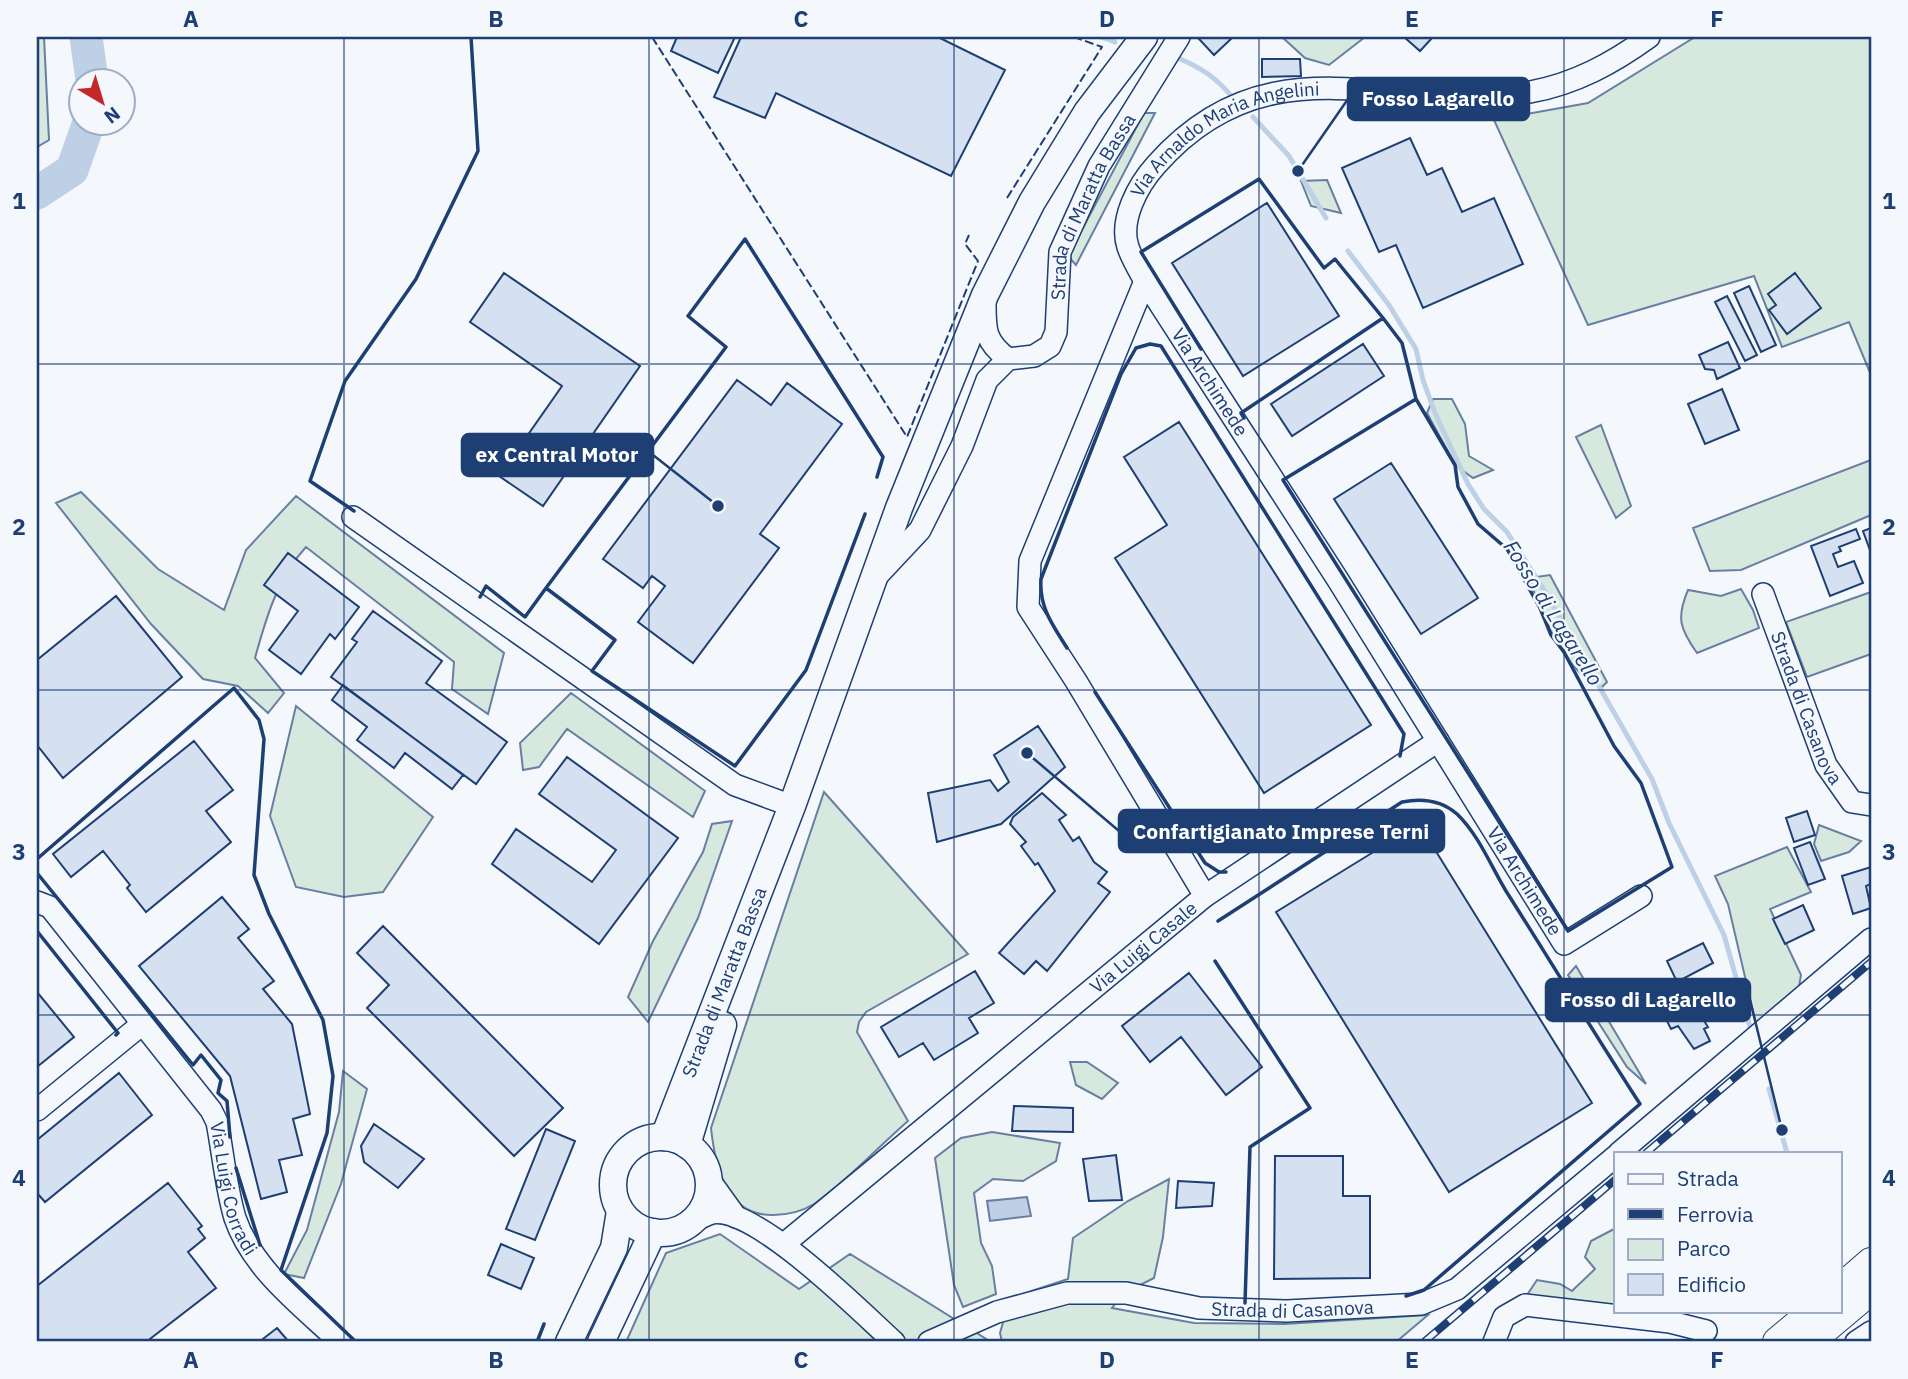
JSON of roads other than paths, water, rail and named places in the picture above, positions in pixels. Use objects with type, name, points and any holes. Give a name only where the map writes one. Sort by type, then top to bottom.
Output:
[{"type":"highway","points":[[1842,1288],[1871,1263]]},
{"type":"highway","points":[[1808,1342],[1871,1289]]},
{"type":"highway","points":[[1778,1342],[1814,1312]]},
{"type":"main road","name":"Strada di Maratta Bassa","points":[[676,1141],[787,816],[872,581],[985,295],[1032,202],[1087,112],[1144,37]]},
{"type":"main road","points":[[569,1342],[614,1248],[620,1211],[613,1182],[623,1154],[648,1138],[676,1141],[705,1165],[708,1178],[704,1204],[688,1224],[665,1232],[653,1232],[629,1221],[620,1211]]},
{"type":"main road","points":[[601,1342],[653,1232]]},
{"type":"street","name":"Strada di Maratta Bassa","points":[[872,581],[920,530],[962,446],[987,380],[1008,359],[1034,356],[1050,346],[1056,332],[1060,252],[1099,166],[1179,37]]},
{"type":"street","name":"Via Arnaldo Maria Angelini","points":[[1145,281],[1127,246],[1127,224],[1128,213],[1148,174],[1173,146],[1208,121],[1258,95],[1310,89],[1370,88],[1484,96],[1531,92],[1577,80],[1622,56],[1649,37]]},
{"type":"street","name":"Via Luigi Casale","points":[[784,1244],[1205,896],[1076,681],[1028,607],[1030,561],[1145,281]]},
{"type":"street","name":"Via Archimede","points":[[1145,281],[1564,944],[1641,896]]},
{"type":"street","name":"Strada di Maratta Bassa","points":[[985,295],[985,327],[992,347],[1008,359]]},
{"type":"street","points":[[353,517],[735,785],[787,816]]},
{"type":"street","name":"Strada di Casanova","points":[[1763,594],[1826,765],[1852,802],[1871,805]]},
{"type":"street","points":[[1205,896],[1438,741]]},
{"type":"street","name":"Via Luigi Corradi","points":[[37,902],[50,907],[211,1110],[217,1122],[236,1219],[251,1249],[273,1278],[340,1342]]},
{"type":"street","name":"Strada di Casanova","points":[[1621,1152],[1871,939]]},
{"type":"street","points":[[37,1110],[141,1025]]},
{"type":"street","name":"Strada di Casanova","points":[[929,1342],[997,1312],[1068,1293],[1126,1293],[1199,1308],[1325,1311],[1421,1304],[1457,1289],[1614,1158]]},
{"type":"street","points":[[708,1178],[736,1217]]},
{"type":"street","points":[[688,1224],[713,1213],[736,1217],[784,1244],[894,1342]]},
{"type":"street","points":[[1494,1342],[1504,1317],[1525,1305],[1670,1322],[1706,1331]]},
{"type":"street","points":[[1856,1342],[1871,1332]]},
{"type":"water","points":[[1027,1197],[1031,1216],[990,1221],[987,1201]]},
{"type":"waterway","points":[[86,37],[90,66]]},
{"type":"waterway","name":"Fosso di Lagarello","points":[[1101,37],[1115,42]]},
{"type":"waterway","points":[[1178,58],[1208,74],[1232,97]]},
{"type":"waterway","points":[[1253,117],[1289,156],[1326,218]]},
{"type":"waterway","points":[[37,193],[72,170],[84,136]]},
{"type":"waterway","name":"Fosso di Lagarello","points":[[1348,251],[1389,305],[1416,349],[1423,380],[1435,413],[1468,484],[1484,509],[1507,532],[1544,590],[1652,779],[1669,823],[1724,935],[1750,1027]]},
{"type":"waterway","name":"Fosso di Lagarello","points":[[1769,1089],[1787,1152]]},
{"type":"railway","points":[[1647,1152],[1871,962]]},
{"type":"railway","points":[[1424,1342],[1614,1181]]},
{"type":"place","name":"Fosso Lagarello","points":[[1298,171]]},
{"type":"place","name":"ex Central Motor","points":[[718,506]]},
{"type":"place","name":"Confartigianato Imprese Terni","points":[[1027,753]]},
{"type":"place","name":"Fosso di Lagarello","points":[[1782,1130]]}]
